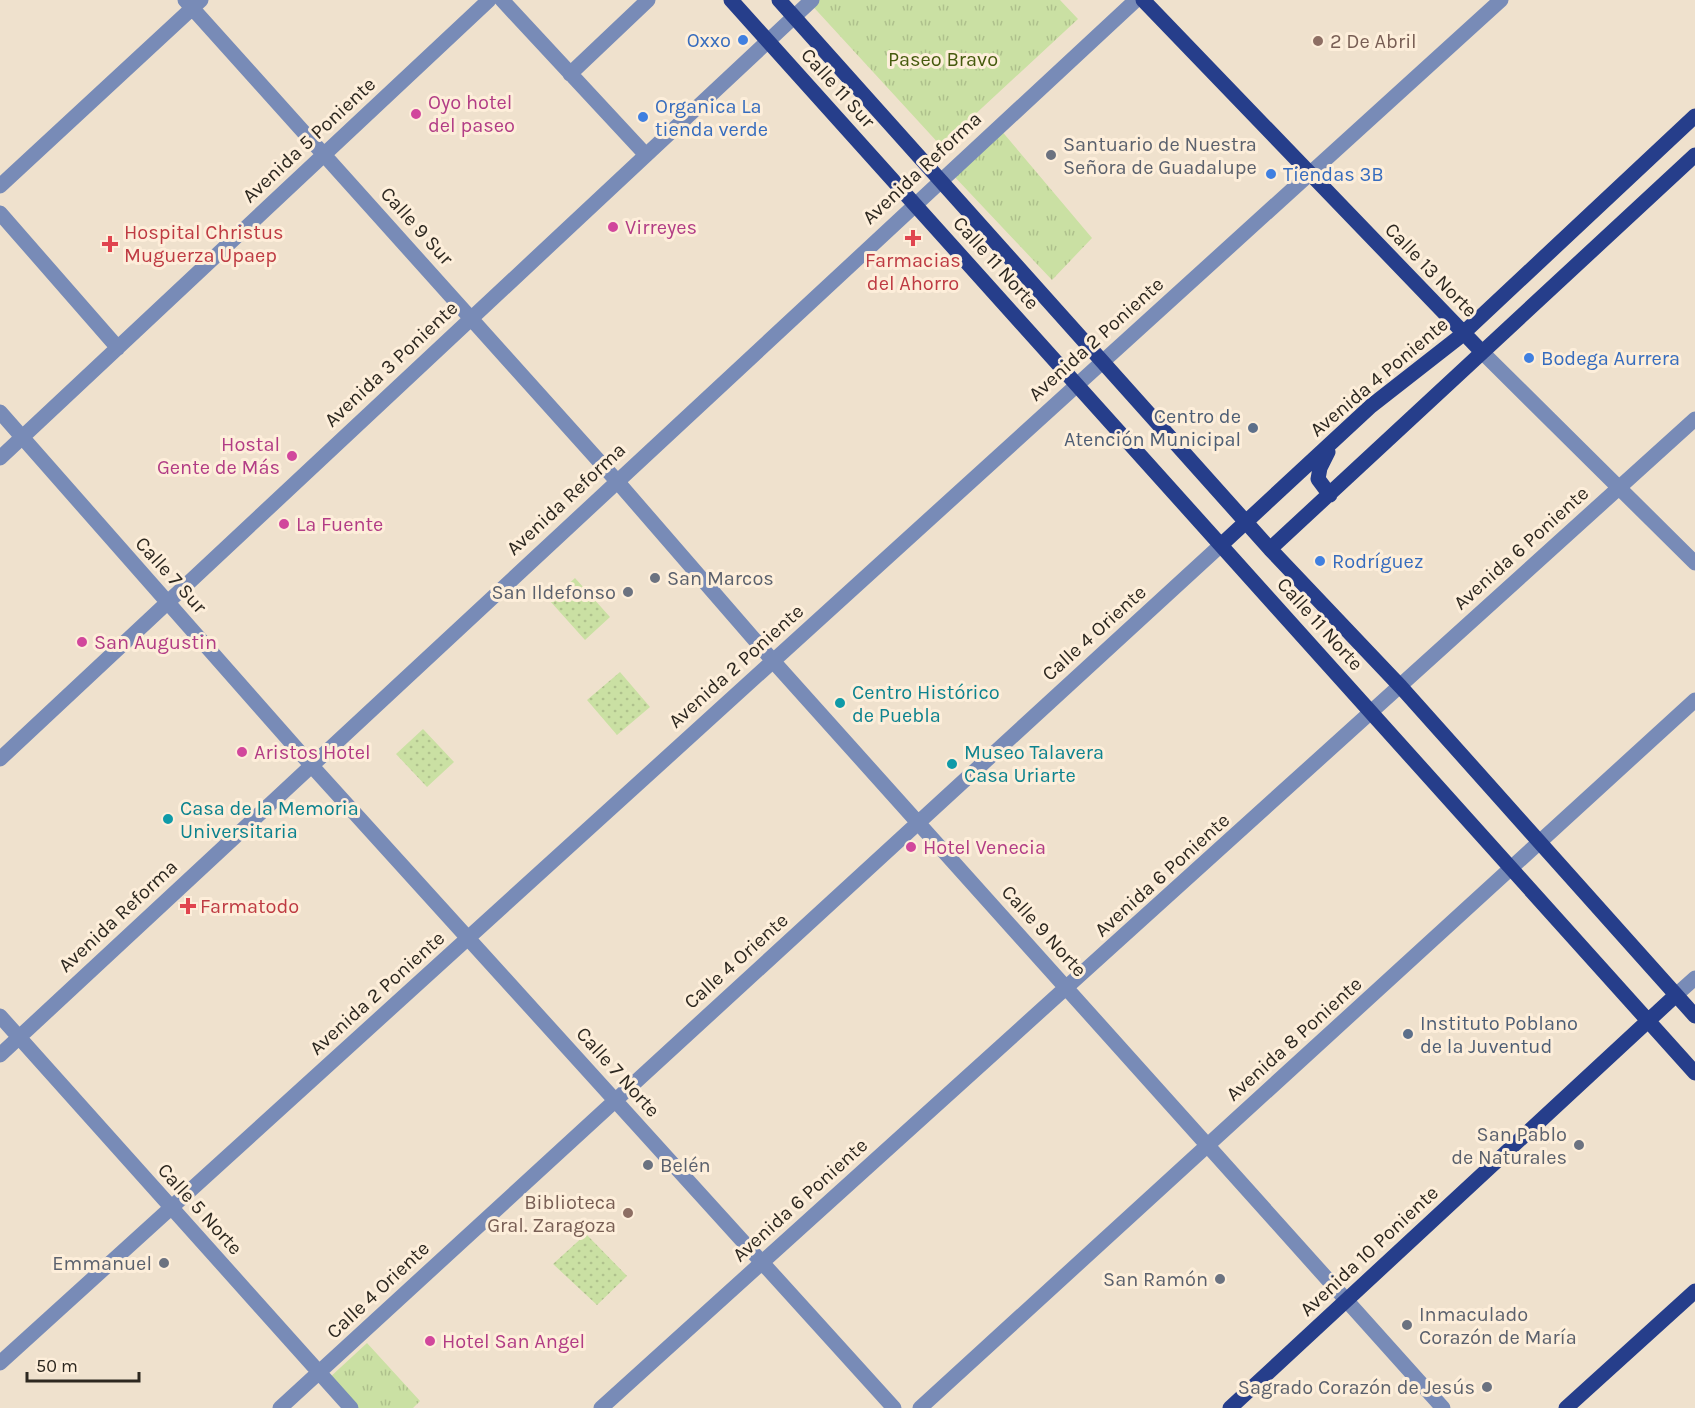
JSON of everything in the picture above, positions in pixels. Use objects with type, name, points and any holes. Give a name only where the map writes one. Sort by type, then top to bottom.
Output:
[{"type":"main road","name":"Calle 11 Sur","points":[[731,0],[915,204]]},
{"type":"main road","name":"Calle 11 Sur","points":[[778,0],[939,180]]},
{"type":"main road","name":"Calle 13 Norte","points":[[1143,0],[1482,352]]},
{"type":"main road","name":"Avenida 4 Poniente","points":[[1221,545],[1247,524],[1371,406],[1463,333],[1695,116]]},
{"type":"main road","points":[[1270,549],[1695,155]]},
{"type":"main road","name":"Calle 11 Norte","points":[[939,180],[1247,524],[1401,687],[1695,1016]]},
{"type":"main road","name":"Calle 11 Norte","points":[[915,204],[1695,1073]]},
{"type":"main road","points":[[1330,495],[1319,483],[1318,474],[1334,442]]},
{"type":"main road","name":"Avenida 10 Poniente","points":[[1230,1408],[1676,995]]},
{"type":"main road","points":[[1566,1408],[1695,1291]]},
{"type":"street","name":"Avenida 5 Poniente","points":[[0,458],[489,0]]},
{"type":"street","points":[[502,0],[646,156]]},
{"type":"street","points":[[570,74],[648,0]]},
{"type":"street","name":"Avenida 3 Poniente","points":[[0,759],[812,0]]},
{"type":"street","name":"Avenida Reforma","points":[[0,1055],[939,180],[1136,0]]},
{"type":"street","name":"Avenida 2 Poniente","points":[[0,1363],[1501,0]]},
{"type":"street","name":"Calle 9 Sur","points":[[193,3],[324,154],[616,480]]},
{"type":"street","points":[[0,186],[193,3]]},
{"type":"street","points":[[0,213],[118,348]]},
{"type":"street","name":"Calle 13 Norte","points":[[1482,352],[1695,563]]},
{"type":"street","name":"Calle 7 Sur","points":[[0,412],[311,765]]},
{"type":"street","name":"Avenida 6 Poniente","points":[[601,1408],[1695,419]]},
{"type":"street","name":"Calle 9 Norte","points":[[616,480],[773,661],[1443,1408]]},
{"type":"street","name":"Calle 4 Oriente","points":[[280,1408],[1221,545]]},
{"type":"street","name":"Avenida 8 Poniente","points":[[920,1408],[1695,700]]},
{"type":"street","name":"Calle 7 Norte","points":[[311,765],[894,1408]]},
{"type":"street","name":"Avenida 10 Poniente","points":[[1676,995],[1695,978]]},
{"type":"street","name":"Calle 5 Norte","points":[[0,1016],[351,1408]]},
{"type":"green space","name":"Paseo Bravo","points":[[807,0],[1060,0],[1078,19],[941,146]]},
{"type":"green space","points":[[1000,129],[1092,238],[1052,280],[952,174]]},
{"type":"green space","points":[[575,578],[610,617],[585,640],[550,601]]},
{"type":"green space","points":[[620,672],[650,707],[617,735],[587,700]]},
{"type":"green space","points":[[423,729],[454,762],[427,787],[396,754]]},
{"type":"green space","points":[[586,1234],[627,1276],[597,1305],[553,1264]]},
{"type":"green space","points":[[367,1343],[420,1401],[413,1408],[355,1408],[328,1379]]},
{"type":"place","name":"Oxxo","points":[[743,40]]},
{"type":"place","name":"2 De Abril","points":[[1318,41]]},
{"type":"place","name":"Oyo hotel del paseo","points":[[416,114]]},
{"type":"place","name":"Organica La tienda verde","points":[[643,117]]},
{"type":"place","name":"Santuario de Nuestra Señora de Guadalupe","points":[[1051,155]]},
{"type":"place","name":"Tiendas 3B","points":[[1271,174]]},
{"type":"place","name":"Virreyes","points":[[613,227]]},
{"type":"place","name":"Farmacias del Ahorro","points":[[913,238]]},
{"type":"place","name":"Hospital Christus Muguerza Upaep","points":[[110,244]]},
{"type":"place","name":"Bodega Aurrera","points":[[1529,358]]},
{"type":"place","name":"Centro de Atención Municipal","points":[[1253,428]]},
{"type":"place","name":"Hostal Gente de Más","points":[[292,456]]},
{"type":"place","name":"La Fuente","points":[[284,524]]},
{"type":"place","name":"Rodríguez","points":[[1320,561]]},
{"type":"place","name":"San Marcos","points":[[655,578]]},
{"type":"place","name":"San Ildefonso","points":[[628,592]]},
{"type":"place","name":"San Augustin","points":[[82,642]]},
{"type":"place","name":"Centro Histórico de Puebla","points":[[840,703]]},
{"type":"place","name":"Aristos Hotel","points":[[242,752]]},
{"type":"place","name":"Museo Talavera Casa Uriarte","points":[[952,764]]},
{"type":"place","name":"Casa de la Memoria Universitaria","points":[[168,819]]},
{"type":"place","name":"Hotel Venecia","points":[[911,847]]},
{"type":"place","name":"Farmatodo","points":[[188,906]]},
{"type":"place","name":"Instituto Poblano de la Juventud","points":[[1408,1034]]},
{"type":"place","name":"San Pablo de Naturales","points":[[1579,1145]]},
{"type":"place","name":"Belén","points":[[648,1165]]},
{"type":"place","name":"Biblioteca Gral. Zaragoza","points":[[628,1213]]},
{"type":"place","name":"Emmanuel","points":[[164,1263]]},
{"type":"place","name":"San Ramón","points":[[1220,1279]]},
{"type":"place","name":"Inmaculado Corazón de María","points":[[1407,1325]]},
{"type":"place","name":"Hotel San Angel","points":[[430,1341]]},
{"type":"place","name":"Sagrado Corazón de Jesús","points":[[1487,1387]]}]
